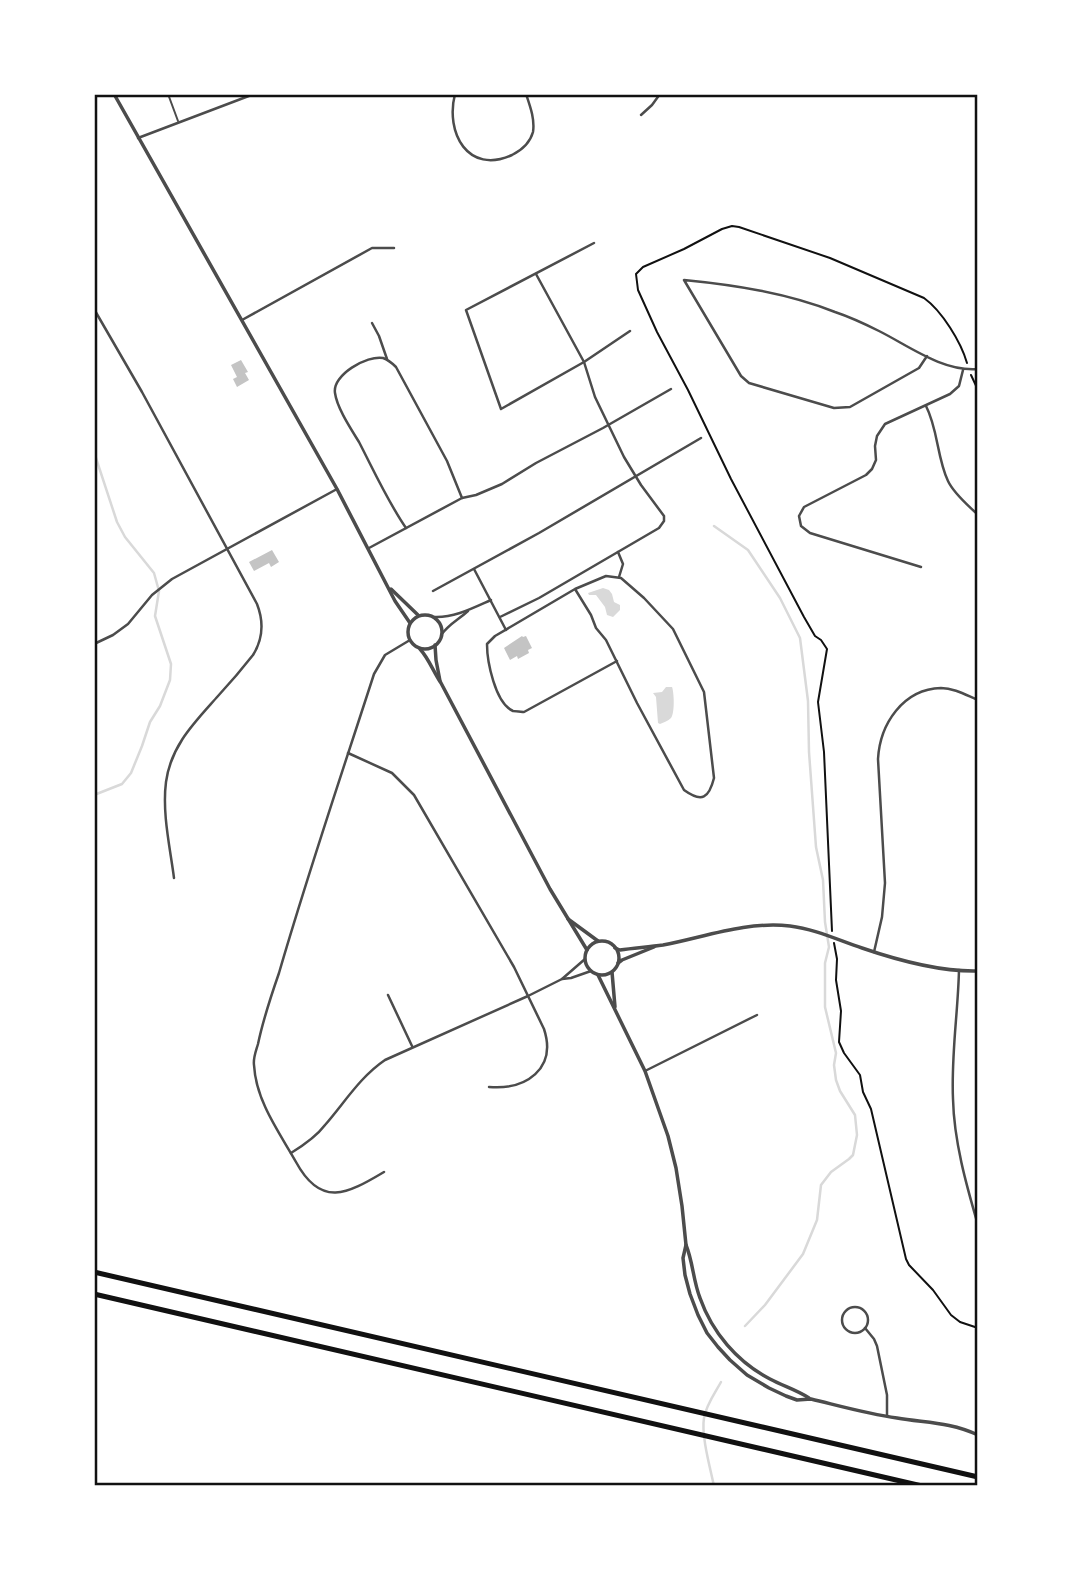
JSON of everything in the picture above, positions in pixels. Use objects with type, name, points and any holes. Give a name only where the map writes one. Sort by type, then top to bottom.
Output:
[{"type":"highway","points":[[94,1272],[978,1477]]},
{"type":"highway","points":[[94,1294],[922,1486]]},
{"type":"street","points":[[114,94],[410,623]]},
{"type":"street","points":[[138,138],[254,94]]},
{"type":"street","points":[[456,94],[453,125],[458,139],[468,153],[484,161],[509,156],[529,142],[533,116],[526,94]]},
{"type":"street","points":[[641,115],[660,94]]},
{"type":"street","points":[[594,243],[466,310],[501,409],[584,362],[630,331]]},
{"type":"street","points":[[242,320],[372,247],[394,248]]},
{"type":"street","points":[[500,617],[659,528],[664,521],[661,512],[635,476],[608,425],[595,397],[584,362],[536,274]]},
{"type":"street","points":[[927,356],[919,368],[850,407],[834,408],[749,383],[741,376],[684,280],[731,285],[814,304],[867,325],[927,356],[963,370],[978,369]]},
{"type":"street","points":[[94,309],[257,604],[262,623],[261,636],[253,655],[187,730],[171,761],[165,792],[174,878]]},
{"type":"street","points":[[372,323],[387,360]]},
{"type":"street","points":[[406,528],[351,429],[335,393],[337,380],[348,370],[374,358],[387,360],[396,368],[436,440],[463,498]]},
{"type":"street","points":[[921,567],[807,532],[801,526],[799,516],[804,507],[868,473],[875,463],[875,441],[882,427],[956,390],[963,370]]},
{"type":"street","points":[[369,548],[463,498],[488,491],[671,389]]},
{"type":"street","points":[[926,406],[949,482],[978,515]]},
{"type":"street","points":[[433,591],[539,534],[701,438]]},
{"type":"street","points":[[94,644],[128,624],[146,601],[172,579],[337,489]]},
{"type":"street","points":[[618,552],[623,564],[619,577]]},
{"type":"street","points":[[474,569],[506,630]]},
{"type":"street","points":[[575,589],[596,628],[606,640],[684,790],[700,798],[707,795],[714,778],[704,692],[673,629],[644,598],[619,577],[606,576],[575,589],[495,636],[487,644],[487,655],[498,692],[513,710],[524,712],[617,662]]},
{"type":"street","points":[[390,588],[419,616]]},
{"type":"street","points":[[491,600],[468,611],[442,618],[419,616],[410,623],[410,639],[427,657],[566,918],[587,950]]},
{"type":"street","points":[[421,649],[435,645],[449,624],[468,611]]},
{"type":"street","points":[[434,617],[441,627],[441,635]]},
{"type":"street","points":[[384,1172],[344,1192],[327,1192],[312,1185],[271,1118],[258,1087],[254,1063],[283,957],[374,674],[385,655],[410,639]]},
{"type":"street","points":[[435,645],[441,682]]},
{"type":"street","points":[[874,952],[882,916],[885,883],[878,764],[879,743],[884,727],[901,705],[927,691],[944,688],[978,700]]},
{"type":"street","points":[[348,753],[392,772],[414,795],[514,967],[547,1039],[548,1051],[538,1072],[523,1083],[503,1088],[489,1087]]},
{"type":"street","points":[[566,918],[598,941],[608,942],[620,950],[660,945],[745,926],[778,925],[816,931],[905,960],[978,971]]},
{"type":"street","points":[[598,941],[587,950],[585,959],[591,971],[598,975],[611,972],[622,960],[660,945]]},
{"type":"street","points":[[615,948],[618,963]]},
{"type":"street","points":[[291,1153],[308,1142],[359,1082],[385,1060],[562,979],[585,959]]},
{"type":"street","points":[[959,970],[953,1047],[953,1109],[960,1153],[978,1225]]},
{"type":"street","points":[[562,979],[591,971]]},
{"type":"street","points":[[611,972],[615,1009]]},
{"type":"street","points":[[598,975],[645,1072],[663,1121],[675,1162],[686,1245],[700,1299],[709,1320],[737,1356],[757,1372],[811,1399]]},
{"type":"street","points":[[388,995],[412,1047]]},
{"type":"street","points":[[645,1072],[757,1015]]},
{"type":"street","points":[[686,1245],[683,1258],[690,1294],[701,1321],[716,1345],[737,1367],[760,1383],[797,1400],[811,1399],[887,1416],[936,1422],[978,1435]]},
{"type":"street","points":[[853,1307],[863,1310],[868,1318],[865,1328],[856,1333],[847,1330],[842,1321],[845,1312],[853,1307]]},
{"type":"street","points":[[865,1328],[877,1346],[887,1395],[887,1416]]},
{"type":"lane","points":[[168,94],[178,122]]},
{"type":"path","points":[[978,390],[965,356],[952,333],[924,298],[830,258],[745,228],[733,226],[722,229],[643,267],[636,273],[637,286],[650,318],[727,471],[804,617],[815,636],[827,649],[818,702],[824,752],[833,936],[837,959],[836,980],[841,1011],[840,1045],[860,1075],[863,1092],[871,1109],[906,1259],[951,1315],[960,1322],[978,1328]]},
{"type":"shaded area","points":[[603,588],[609,590],[614,602],[620,605],[620,610],[613,617],[607,615],[605,607],[596,595],[588,593]]},
{"type":"shaded area","points":[[666,687],[672,687],[673,712],[671,718],[660,724],[653,693],[662,692]]},
{"type":"building","points":[[241,360],[249,380],[237,387],[233,379],[237,377],[231,365]]},
{"type":"building","points":[[272,550],[279,562],[271,567],[269,563],[254,571],[249,562]]},
{"type":"building","points":[[526,636],[532,648],[518,659],[517,656],[510,660],[504,648]]},
{"type":"waterway","points":[[94,452],[117,522],[125,537],[154,573],[159,591],[155,616],[171,664],[170,680],[160,706],[150,722],[131,773],[122,784],[94,795]]},
{"type":"waterway","points":[[714,526],[748,550],[780,598],[800,638],[808,701],[816,847],[823,880],[829,947],[825,963],[825,1007],[836,1053],[836,1080],[855,1115],[857,1135],[853,1155],[831,1172],[821,1185],[817,1220],[803,1254],[765,1305],[745,1326]]},
{"type":"waterway","points":[[714,1486],[703,1425],[707,1408],[721,1382]]}]
